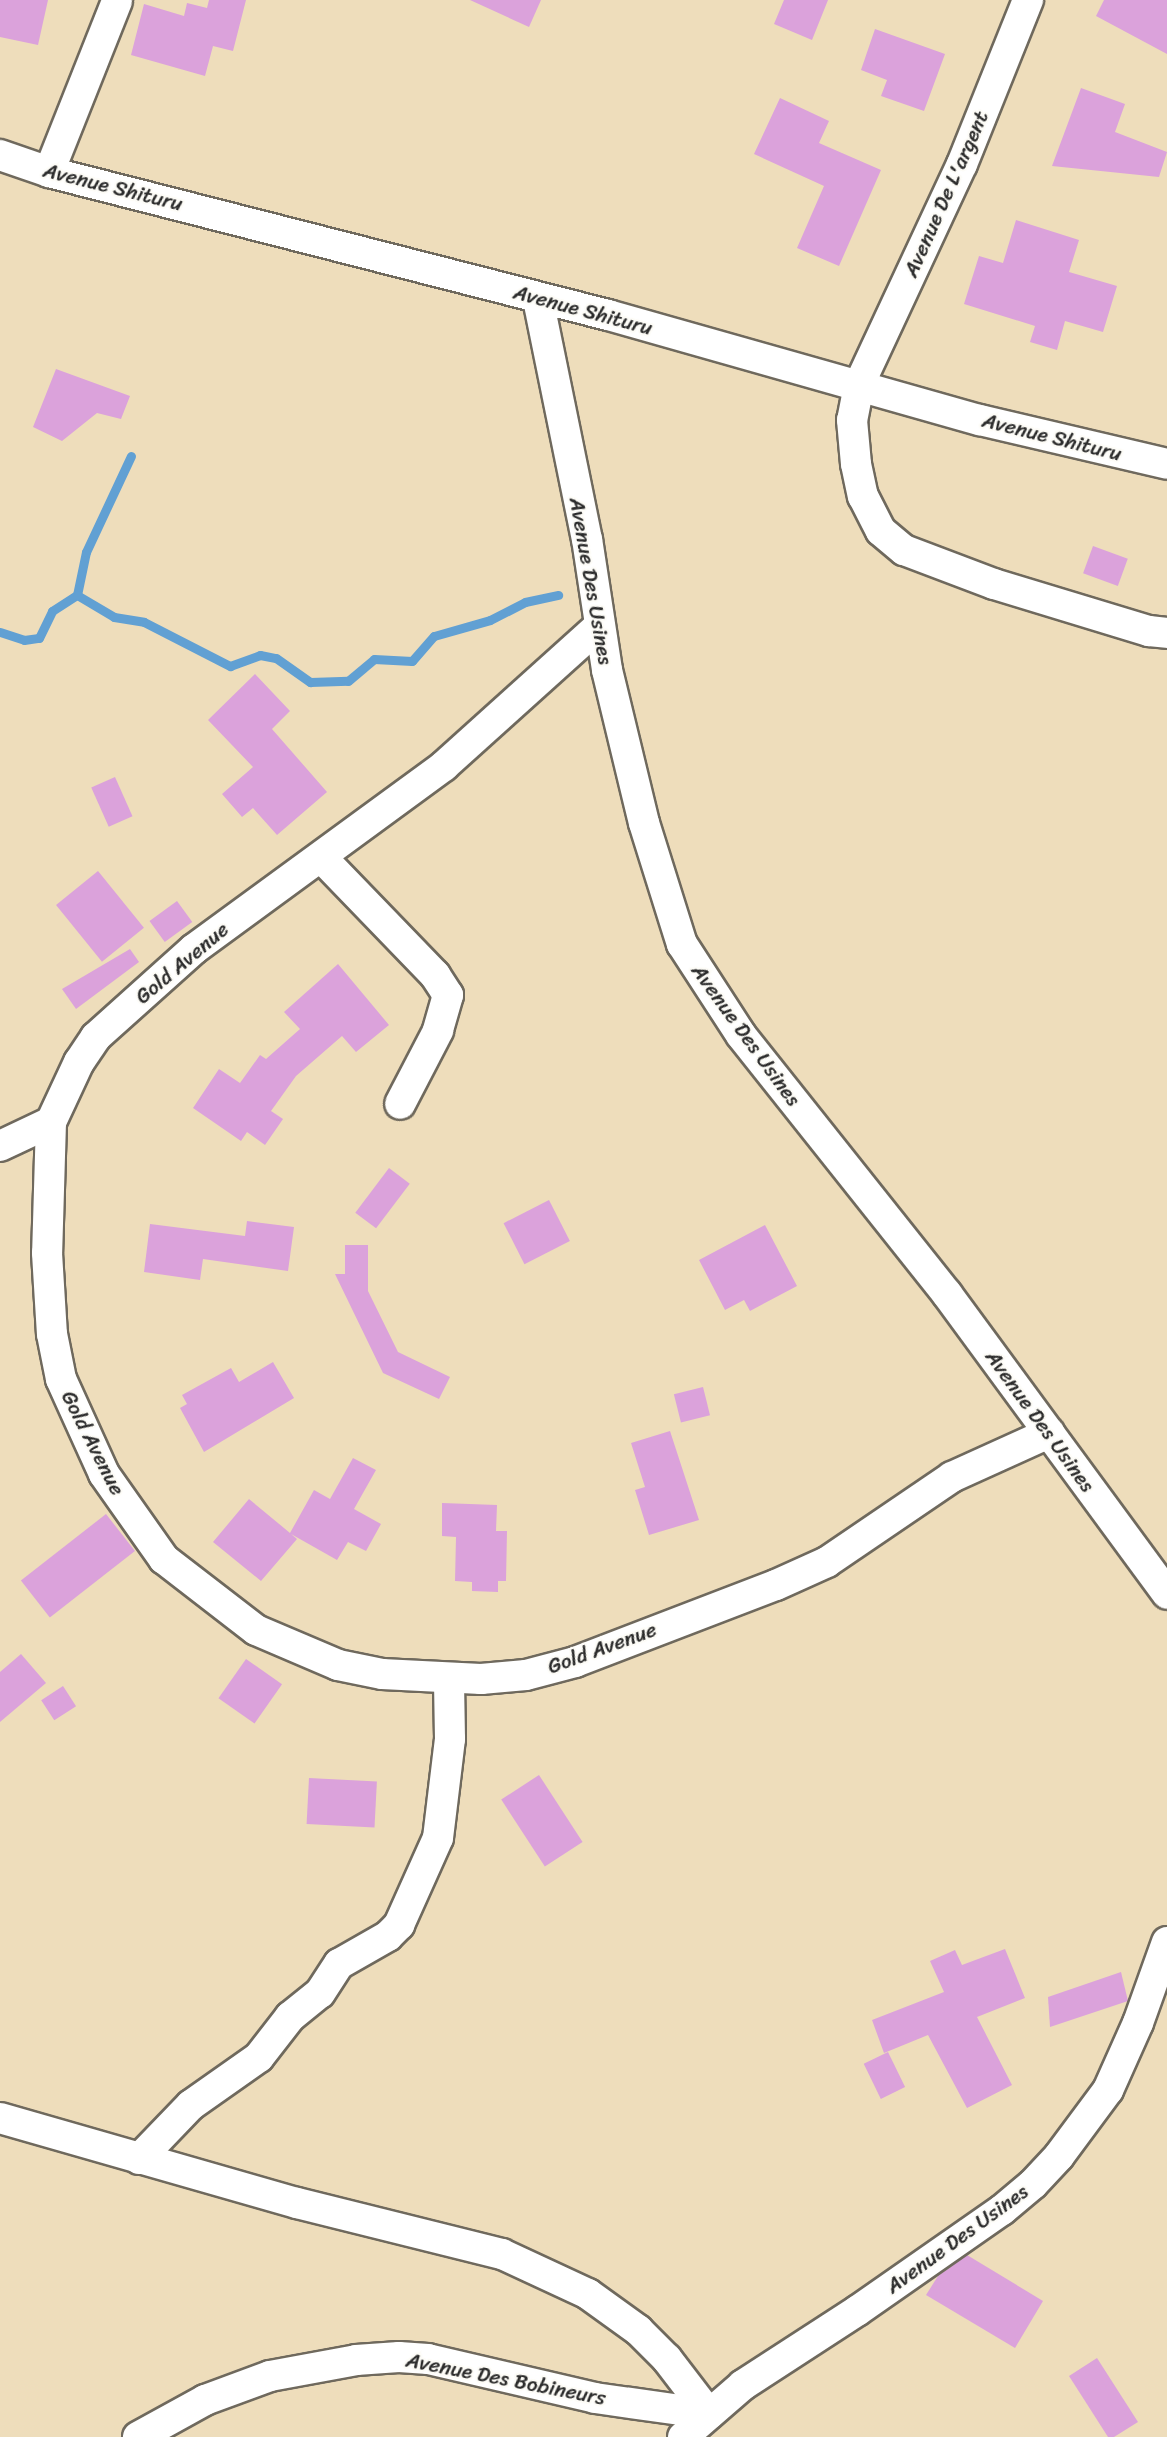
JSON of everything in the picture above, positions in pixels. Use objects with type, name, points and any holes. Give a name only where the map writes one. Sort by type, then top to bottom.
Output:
[{"type":"street","name":"Avenue De L'argent","points":[[1028,0],[962,164],[860,385],[852,420],[856,465],[863,496],[881,531],[903,550],[994,584],[1149,631],[1167,633]]},
{"type":"street","points":[[50,172],[117,1]]},
{"type":"street","name":"Avenue Shituru","points":[[0,155],[50,172],[356,248],[860,385],[980,420],[1167,464]]},
{"type":"street","name":"Avenue Des Usines","points":[[538,299],[587,539],[597,628],[645,823],[682,944],[741,1035],[947,1294],[1167,1594]]},
{"type":"street","name":"Gold Avenue","points":[[597,628],[444,766],[322,858],[194,949],[96,1037],[64,1089],[51,1122],[47,1253],[52,1334],[61,1379],[104,1474],[135,1521],[164,1558],[256,1630],[338,1665],[382,1674],[449,1680],[525,1675],[575,1662],[776,1585],[827,1562],[952,1477],[1049,1433]]},
{"type":"street","points":[[322,858],[435,975],[448,995],[438,1031],[400,1104]]},
{"type":"street","points":[[0,1146],[51,1122]]},
{"type":"street","points":[[139,2159],[192,2105],[259,2057],[290,2017],[320,1993],[339,1964],[352,1954],[388,1936],[399,1925],[438,1838],[450,1739],[449,1680]]},
{"type":"street","name":"Avenue Des Usines","points":[[683,2437],[743,2385],[1002,2210],[1040,2177],[1108,2090],[1138,2023],[1167,1942]]},
{"type":"street","points":[[0,2118],[297,2203],[502,2254],[588,2294],[638,2330],[667,2358],[709,2414]]},
{"type":"street","name":"Avenue Des Bobineurs","points":[[138,2437],[205,2400],[270,2376],[356,2360],[399,2357],[428,2359],[595,2398],[709,2414]]},
{"type":"building","points":[[0,0],[48,0],[38,45],[0,37]]},
{"type":"building","points":[[209,0],[246,0],[233,51],[213,46],[205,76],[131,55],[144,4],[184,16],[187,3],[207,8]]},
{"type":"building","points":[[470,0],[541,0],[529,27]]},
{"type":"building","points":[[784,0],[828,0],[812,40],[774,24]]},
{"type":"building","points":[[1104,0],[1167,0],[1167,54],[1096,16]]},
{"type":"building","points":[[875,29],[945,54],[924,111],[881,96],[887,80],[861,70]]},
{"type":"building","points":[[1081,88],[1125,104],[1115,132],[1167,152],[1159,177],[1052,166]]},
{"type":"building","points":[[780,98],[829,121],[819,143],[881,170],[839,266],[797,248],[824,186],[754,154]]},
{"type":"building","points":[[1016,220],[1079,240],[1069,272],[1117,286],[1103,332],[1065,321],[1057,350],[1030,342],[1035,326],[964,304],[979,256],[1003,263]]},
{"type":"building","points":[[56,369],[130,396],[121,419],[97,413],[62,441],[33,427]]},
{"type":"building","points":[[1093,546],[1128,559],[1118,586],[1083,573]]},
{"type":"building","points":[[255,674],[290,711],[272,729],[327,792],[277,835],[253,808],[242,817],[222,794],[253,767],[208,720]]},
{"type":"building","points":[[115,777],[132,816],[109,827],[91,788]]},
{"type":"building","points":[[98,871],[144,928],[102,962],[56,905]]},
{"type":"building","points":[[177,901],[192,922],[165,942],[149,921]]},
{"type":"building","points":[[130,949],[139,962],[76,1009],[62,989]]},
{"type":"building","points":[[338,964],[389,1025],[356,1052],[342,1036],[296,1076],[271,1111],[283,1119],[265,1145],[247,1132],[241,1141],[193,1108],[219,1069],[240,1083],[260,1055],[266,1059],[300,1029],[284,1012]]},
{"type":"building","points":[[389,1168],[410,1184],[376,1228],[355,1213]]},
{"type":"building","points":[[549,1200],[570,1241],[524,1264],[504,1223]]},
{"type":"building","points":[[247,1221],[294,1227],[288,1271],[203,1259],[200,1280],[144,1272],[150,1224],[245,1236]]},
{"type":"building","points":[[765,1225],[797,1286],[750,1311],[744,1300],[725,1310],[699,1260]]},
{"type":"building","points":[[345,1245],[368,1245],[368,1291],[398,1352],[450,1377],[439,1399],[383,1373],[335,1274],[345,1274]]},
{"type":"building","points":[[273,1362],[294,1398],[204,1452],[180,1408],[187,1404],[182,1395],[231,1368],[239,1382]]},
{"type":"building","points":[[703,1387],[710,1415],[681,1422],[674,1394]]},
{"type":"building","points":[[670,1431],[699,1520],[649,1535],[635,1490],[645,1487],[631,1443]]},
{"type":"building","points":[[353,1458],[376,1470],[354,1509],[381,1524],[366,1551],[348,1542],[337,1560],[291,1534],[297,1539],[261,1581],[213,1542],[249,1499],[290,1533],[314,1490],[330,1499]]},
{"type":"building","points":[[442,1503],[497,1505],[496,1531],[507,1531],[506,1581],[498,1581],[498,1592],[472,1591],[472,1582],[455,1581],[456,1537],[442,1536]]},
{"type":"building","points":[[106,1514],[135,1551],[50,1618],[21,1580]]},
{"type":"building","points":[[21,1654],[46,1683],[0,1722],[0,1672]]},
{"type":"building","points":[[246,1659],[282,1684],[255,1724],[218,1698]]},
{"type":"building","points":[[63,1686],[76,1706],[54,1720],[41,1700]]},
{"type":"building","points":[[539,1775],[583,1842],[545,1867],[501,1800]]},
{"type":"building","points":[[309,1778],[377,1782],[374,1827],[307,1824]]},
{"type":"building","points":[[1005,1949],[1025,1998],[977,2017],[1012,2085],[967,2108],[928,2035],[884,2053],[872,2020],[944,1992],[930,1961],[955,1950],[962,1965]]},
{"type":"building","points":[[1121,1972],[1128,2001],[1050,2027],[1048,1997]]},
{"type":"building","points":[[888,2052],[905,2087],[881,2099],[864,2064]]},
{"type":"building","points":[[967,2255],[1043,2301],[1015,2348],[926,2295],[938,2276]]},
{"type":"building","points":[[1097,2358],[1138,2422],[1114,2437],[1108,2437],[1069,2376]]},
{"type":"waterway","points":[[77,595],[86,552],[131,456]]},
{"type":"waterway","points":[[0,632],[24,640],[39,638],[52,611],[77,595],[114,617],[144,622],[230,666],[260,655],[276,658],[310,682],[348,681],[374,659],[412,661],[434,636],[490,620],[525,602],[558,595]]}]
